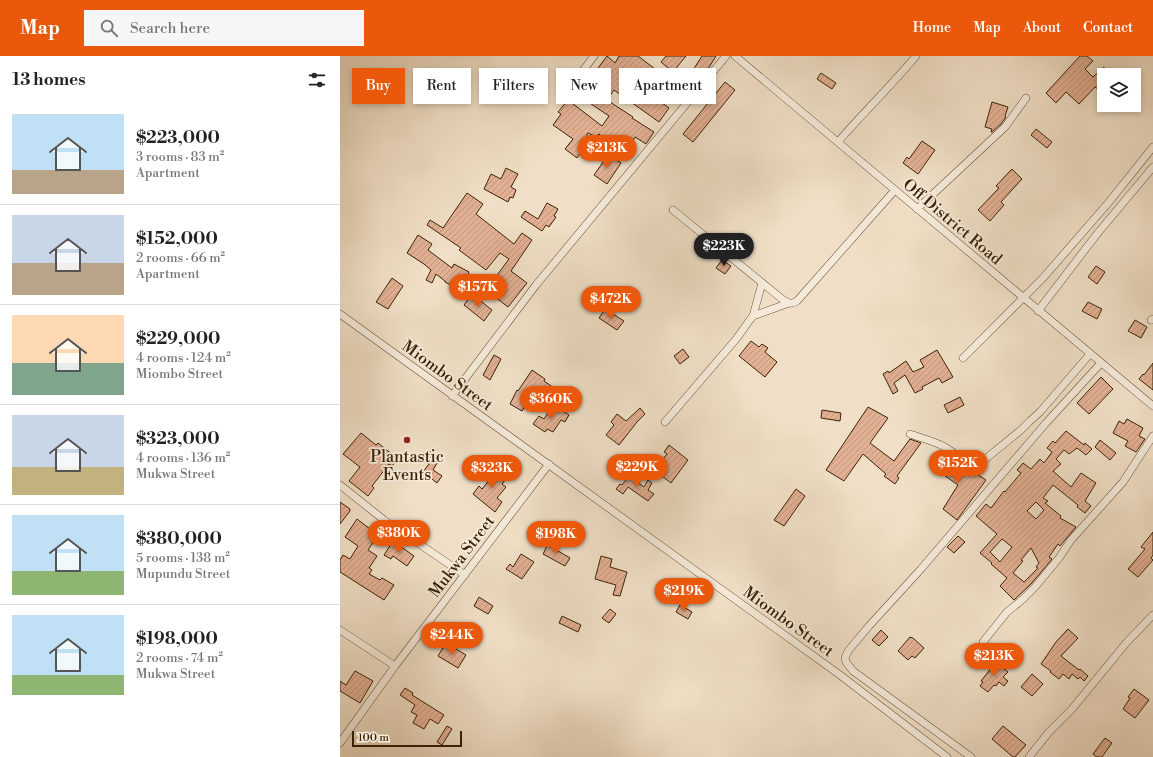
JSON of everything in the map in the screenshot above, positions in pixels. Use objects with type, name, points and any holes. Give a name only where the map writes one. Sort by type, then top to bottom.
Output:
[{"type":"street","points":[[585,68],[594,56]]},
{"type":"street","points":[[452,396],[536,285],[726,56]]},
{"type":"street","name":"Off District Road","points":[[735,56],[1153,406]]},
{"type":"street","points":[[838,142],[857,119],[916,56]]},
{"type":"street","points":[[917,209],[1006,127],[1026,98]]},
{"type":"street","points":[[963,358],[1043,278],[1110,202],[1153,147]]},
{"type":"street","points":[[1038,311],[1153,167]]},
{"type":"street","points":[[753,316],[793,304],[797,301],[895,190]]},
{"type":"street","points":[[673,210],[789,304]]},
{"type":"street","points":[[665,422],[737,338],[753,316],[762,283]]},
{"type":"street","name":"Miombo Street","points":[[340,314],[840,675],[947,757]]},
{"type":"street","points":[[910,434],[932,441],[968,462],[975,463],[983,461],[1021,430],[1040,412],[1090,354]]},
{"type":"street","points":[[970,757],[854,670],[846,662],[845,658],[848,651],[869,626],[921,569],[1046,423],[1101,363]]},
{"type":"street","points":[[983,642],[1007,612],[1035,587],[1060,558],[1071,540],[1123,482],[1153,436]]},
{"type":"street","name":"Mukwa Street","points":[[340,743],[395,666],[549,464]]},
{"type":"street","points":[[340,485],[384,520],[465,575]]},
{"type":"street","points":[[1029,757],[1049,732],[1072,709],[1127,642],[1153,615]]},
{"type":"street","points":[[340,630],[395,666]]},
{"type":"building","points":[[607,56],[615,63],[619,56],[638,56],[654,68],[619,68],[619,94],[614,90],[611,94],[611,68],[598,68]]},
{"type":"building","points":[[666,56],[686,56],[676,68],[668,68],[661,62]]},
{"type":"building","points":[[702,56],[716,56],[709,68],[694,68]]},
{"type":"building","points":[[1080,56],[1087,56],[1093,61],[1085,69],[1093,77],[1097,73],[1097,88],[1095,87],[1079,104],[1066,92],[1056,103],[1046,93]]},
{"type":"building","points":[[821,73],[836,83],[832,89],[817,79]]},
{"type":"building","points":[[725,82],[735,90],[693,142],[683,134],[707,104],[716,104],[716,93]]},
{"type":"building","points":[[992,102],[1008,107],[1006,117],[1001,124],[991,132],[992,129],[985,127]]},
{"type":"building","points":[[611,103],[654,132],[646,144],[635,137],[626,153],[611,145],[599,134],[596,137],[588,133],[585,139],[589,142],[577,158],[565,149],[573,139],[553,125],[561,114],[558,112],[565,104],[573,104],[602,126],[609,116],[591,104],[611,104]]},
{"type":"building","points":[[634,104],[663,104],[669,108],[659,122]]},
{"type":"building","points":[[1036,129],[1052,142],[1047,148],[1031,135]]},
{"type":"building","points":[[922,141],[935,150],[918,174],[903,163],[907,157],[909,159]]},
{"type":"building","points":[[608,155],[621,163],[607,184],[594,175]]},
{"type":"building","points":[[506,168],[518,174],[511,187],[516,190],[513,198],[510,197],[508,202],[484,189],[491,174],[501,179]]},
{"type":"building","points":[[1012,169],[1022,179],[1001,202],[1004,205],[990,221],[978,210],[999,188],[996,186]]},
{"type":"building","points":[[467,193],[483,204],[476,214],[514,244],[522,233],[532,240],[511,271],[527,283],[508,307],[486,290],[491,283],[504,289],[506,286],[495,278],[509,259],[500,253],[486,270],[459,250],[461,248],[427,225],[430,220],[443,228]]},
{"type":"building","points":[[547,203],[558,209],[554,216],[556,217],[549,227],[546,225],[542,231],[521,217],[525,211],[538,219]]},
{"type":"building","points":[[418,235],[432,244],[428,250],[452,268],[454,264],[469,272],[460,290],[445,282],[436,274],[432,283],[426,280],[431,270],[407,253]]},
{"type":"building","points":[[722,260],[731,266],[725,274],[716,268]]},
{"type":"building","points":[[1096,266],[1105,272],[1097,284],[1088,277]]},
{"type":"building","points":[[392,278],[403,286],[388,309],[376,302]]},
{"type":"building","points":[[472,294],[492,310],[484,321],[464,305]]},
{"type":"building","points":[[1088,302],[1102,309],[1097,319],[1082,311]]},
{"type":"building","points":[[605,309],[624,321],[617,330],[599,318]]},
{"type":"building","points":[[1135,320],[1147,327],[1141,338],[1128,331]]},
{"type":"building","points":[[751,341],[759,347],[762,344],[768,348],[765,352],[777,362],[765,377],[739,356]]},
{"type":"building","points":[[683,349],[689,357],[680,364],[674,356]]},
{"type":"building","points":[[937,350],[953,377],[942,383],[939,378],[922,387],[923,389],[915,393],[905,375],[894,383],[898,391],[893,394],[883,374],[888,371],[889,373],[906,361],[913,372],[924,367],[920,360]]},
{"type":"building","points":[[494,355],[501,359],[490,380],[483,375]]},
{"type":"building","points":[[1153,363],[1153,390],[1139,379]]},
{"type":"building","points":[[532,370],[545,379],[544,381],[554,388],[547,398],[537,391],[532,399],[530,398],[522,411],[510,404],[517,390],[518,391]]},
{"type":"building","points":[[1101,377],[1113,389],[1089,414],[1077,403]]},
{"type":"building","points":[[960,397],[964,405],[948,413],[944,405]]},
{"type":"building","points":[[552,407],[559,411],[560,409],[569,415],[565,422],[561,420],[553,432],[547,429],[545,432],[533,424],[539,416],[544,419]]},
{"type":"building","points":[[868,407],[888,418],[870,443],[894,461],[910,439],[921,443],[897,476],[899,478],[895,484],[884,476],[886,474],[863,454],[844,481],[826,470]]},
{"type":"building","points":[[640,408],[645,414],[619,445],[606,435],[614,425],[611,422],[617,414],[626,421]]},
{"type":"building","points":[[822,410],[841,413],[840,421],[821,418]]},
{"type":"building","points":[[1127,419],[1143,428],[1139,436],[1145,439],[1136,452],[1125,446],[1128,441],[1113,433],[1119,421],[1124,424]]},
{"type":"building","points":[[1066,431],[1084,445],[1085,443],[1092,449],[1086,455],[1077,448],[1069,454],[1064,450],[1056,459],[1061,464],[1053,471],[1071,487],[1081,473],[1096,483],[1085,501],[1091,506],[1085,513],[1077,507],[1078,505],[1053,485],[1043,498],[1048,501],[1045,503],[1061,516],[1060,518],[1076,527],[1060,546],[1058,544],[1049,557],[1052,559],[1031,584],[1014,600],[1000,586],[1007,578],[980,553],[997,534],[976,516],[986,504],[991,508],[1021,473],[1017,470],[1023,463],[1031,469],[1040,459],[1044,463],[1052,452],[1047,448],[1053,441],[1055,443]],"holes":[[[1036,502],[1044,510],[1036,519],[1027,511]],[[1002,539],[1012,547],[1000,562],[990,552]],[[1031,548],[1039,563],[1036,567],[1038,568],[1024,582],[1013,573],[1023,561],[1021,560]]]},
{"type":"building","points":[[361,433],[376,445],[378,443],[398,459],[392,466],[389,464],[372,486],[374,488],[368,496],[349,481],[360,467],[343,454]]},
{"type":"building","points":[[1100,440],[1116,453],[1110,460],[1095,447]]},
{"type":"building","points":[[669,445],[688,460],[671,483],[654,470],[667,454],[664,452]]},
{"type":"building","points":[[429,451],[440,458],[433,470],[442,476],[437,483],[423,472],[429,464],[422,460]]},
{"type":"building","points":[[941,451],[986,480],[957,520],[943,509],[958,485],[931,466]]},
{"type":"building","points":[[490,466],[506,479],[502,484],[506,487],[497,498],[502,502],[495,512],[473,494],[479,486],[482,489],[490,479],[483,474]]},
{"type":"building","points":[[629,476],[644,487],[648,480],[652,483],[648,490],[654,494],[648,501],[628,487],[623,494],[616,489],[620,484],[622,485]]},
{"type":"building","points":[[796,489],[805,496],[784,526],[774,520]]},
{"type":"building","points":[[340,502],[350,509],[350,511],[340,524]]},
{"type":"building","points":[[357,519],[370,529],[375,522],[383,528],[368,550],[377,556],[369,568],[372,570],[369,574],[380,580],[382,578],[394,585],[384,600],[340,572],[340,560],[343,555],[350,559],[358,546],[345,537]]},
{"type":"building","points":[[1153,532],[1153,555],[1151,558],[1153,560],[1138,577],[1128,569],[1145,549],[1141,547]]},
{"type":"building","points":[[958,536],[965,542],[954,553],[947,547]]},
{"type":"building","points":[[393,541],[414,556],[407,566],[393,556],[391,559],[384,555]]},
{"type":"building","points":[[549,542],[555,545],[553,548],[570,558],[565,566],[543,554]]},
{"type":"building","points":[[521,554],[534,562],[522,579],[506,569],[510,564],[513,567]]},
{"type":"building","points":[[601,556],[612,559],[610,567],[627,572],[620,596],[613,595],[616,585],[595,579]]},
{"type":"building","points":[[479,597],[493,606],[488,614],[474,606]]},
{"type":"building","points":[[680,605],[692,612],[688,619],[676,612]]},
{"type":"building","points":[[610,609],[616,614],[609,623],[602,618]]},
{"type":"building","points":[[562,616],[581,625],[578,632],[559,623]]},
{"type":"building","points":[[1068,629],[1078,638],[1061,656],[1088,676],[1084,681],[1080,677],[1078,679],[1072,674],[1069,679],[1063,674],[1059,679],[1041,664],[1056,642]]},
{"type":"building","points":[[881,630],[888,637],[879,646],[872,640]]},
{"type":"building","points":[[910,637],[924,648],[915,658],[912,656],[908,660],[898,651]]},
{"type":"building","points":[[446,643],[466,655],[458,668],[438,656]]},
{"type":"building","points":[[996,662],[1008,672],[1003,677],[1008,681],[1004,686],[999,682],[988,692],[980,686],[983,682],[981,681]]},
{"type":"building","points":[[355,671],[373,681],[360,703],[340,691],[340,681],[346,685]]},
{"type":"building","points":[[1032,674],[1043,684],[1032,696],[1021,687]]},
{"type":"building","points":[[405,688],[413,693],[412,695],[444,715],[438,724],[430,719],[424,729],[413,723],[417,715],[411,712],[415,705],[400,695]]},
{"type":"building","points":[[1134,689],[1149,700],[1135,718],[1123,709],[1130,698],[1128,697]]},
{"type":"building","points":[[447,726],[452,729],[442,745],[437,742]]},
{"type":"building","points":[[1003,726],[1026,745],[1015,757],[1013,757],[992,739]]},
{"type":"building","points":[[1105,738],[1112,743],[1102,757],[1097,757],[1093,754]]},
{"type":"place","name":"Plantastic Events","points":[[407,440]]}]
